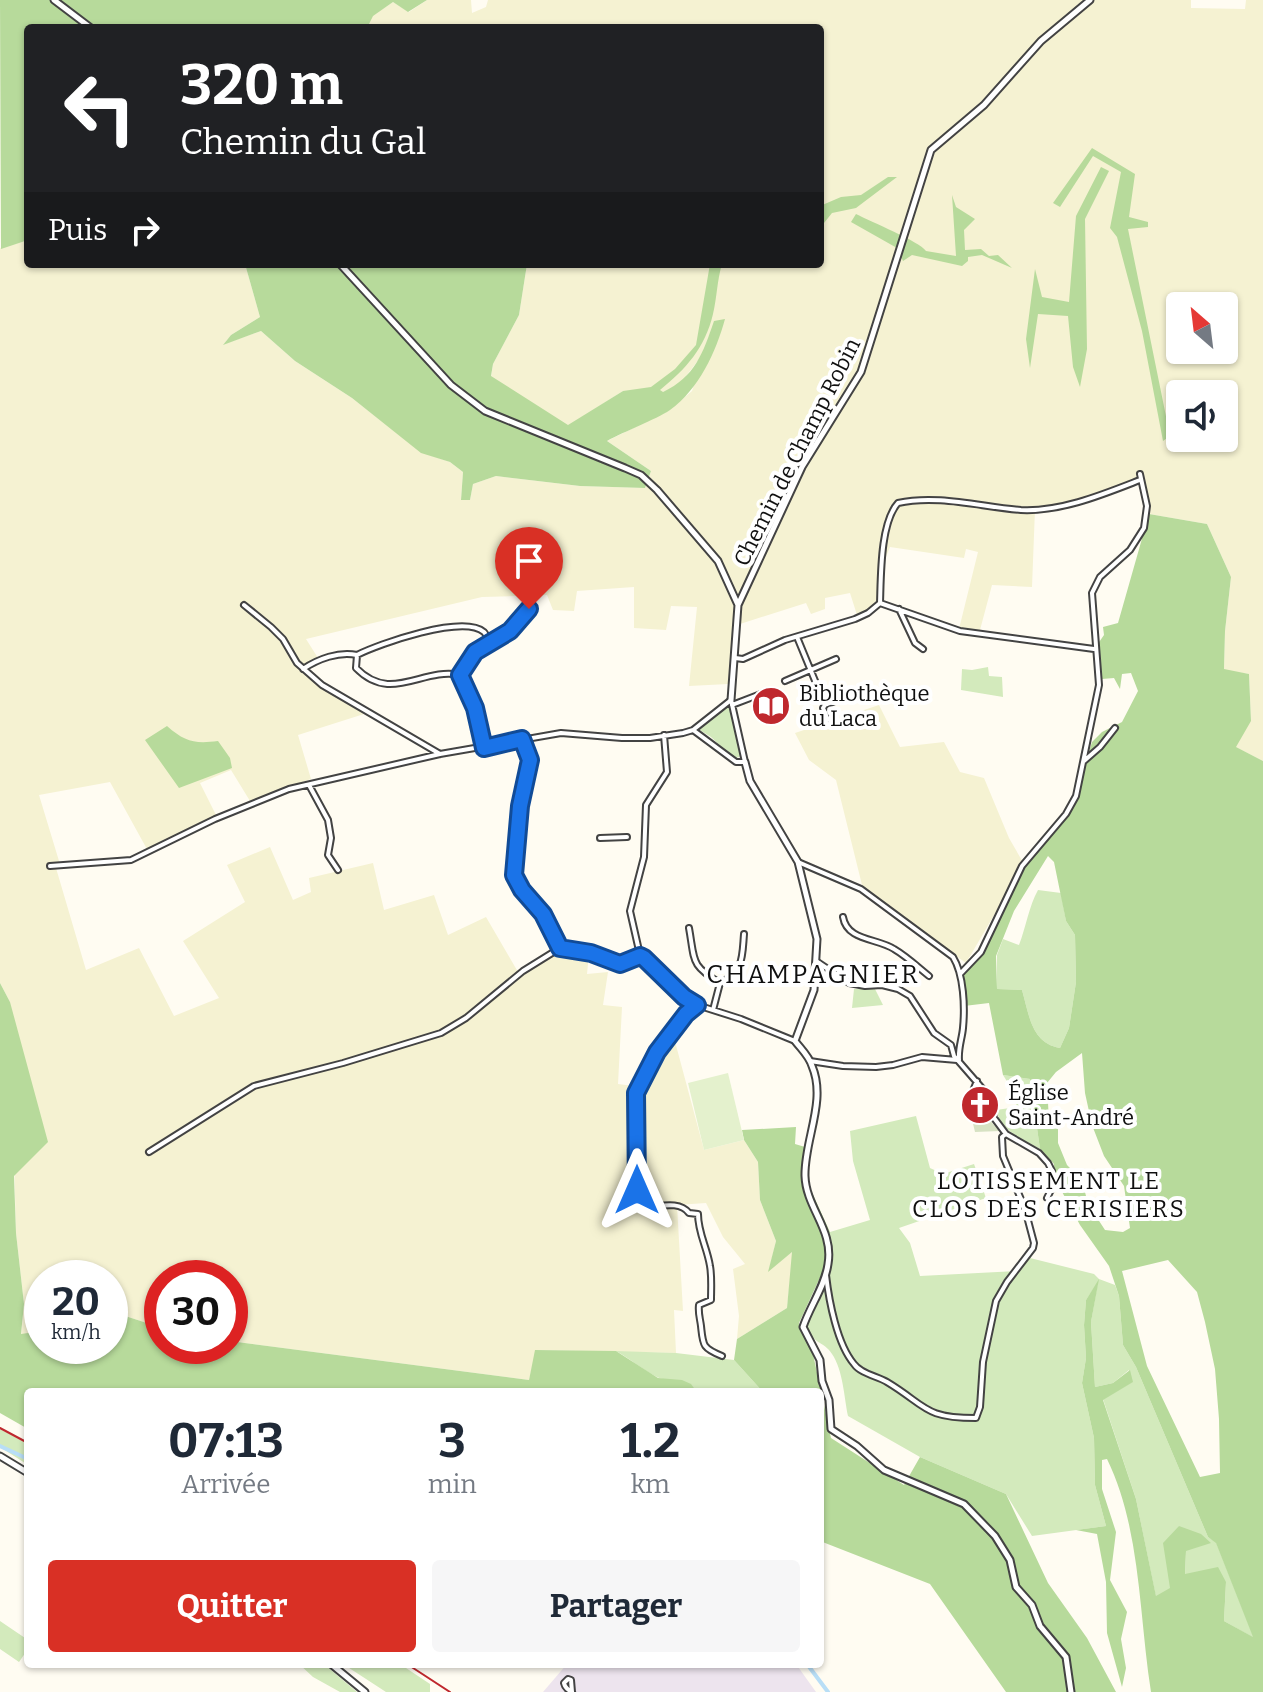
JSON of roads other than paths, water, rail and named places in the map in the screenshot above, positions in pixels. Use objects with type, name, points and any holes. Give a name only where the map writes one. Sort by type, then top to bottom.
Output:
[{"type":"street","points":[[54,0],[86,24]]},
{"type":"street","name":"Chemin de Champ Robin","points":[[738,605],[802,467],[861,372],[931,150],[984,105],[1041,41],[1090,0]]},
{"type":"street","points":[[344,268],[471,403],[553,436],[649,481],[718,561],[738,605],[732,703],[748,775],[798,862],[817,939],[814,990],[795,1041]]},
{"type":"street","points":[[734,658],[743,659],[797,637],[855,619],[880,603],[883,550],[892,510],[898,503],[972,502],[1036,510],[1096,496],[1140,477],[1147,506],[1144,528],[1130,550],[1093,587],[1094,649],[1099,685],[1072,804],[1026,860],[981,952],[961,973]]},
{"type":"street","points":[[880,603],[960,631],[1094,649]]},
{"type":"street","points":[[244,605],[277,633],[303,669],[322,685],[440,754]]},
{"type":"street","points":[[460,675],[475,652],[510,631],[529,609]]},
{"type":"street","points":[[899,609],[915,643],[923,649]]},
{"type":"street","points":[[303,669],[325,657],[357,655],[413,635],[462,627],[485,633],[490,643]]},
{"type":"street","points":[[797,637],[812,670],[828,720]]},
{"type":"street","points":[[357,655],[356,668],[359,671],[368,678],[388,684],[399,685],[448,672],[460,675]]},
{"type":"street","points":[[785,681],[836,659]]},
{"type":"street","points":[[460,675],[475,708],[484,748]]},
{"type":"street","points":[[825,705],[862,690]]},
{"type":"street","points":[[50,866],[131,860],[229,813],[289,789],[440,754],[561,733],[606,738],[693,730],[732,703],[766,692]]},
{"type":"street","points":[[1083,763],[1115,728]]},
{"type":"street","points":[[693,730],[736,762],[745,762]]},
{"type":"street","points":[[664,735],[667,772],[646,805],[644,857],[630,911],[640,956],[684,997],[697,1005],[795,1041],[814,1069],[816,1099],[805,1176],[808,1193],[828,1239],[829,1254],[826,1274],[803,1327],[820,1360],[822,1381],[829,1400],[831,1429],[857,1446],[884,1470],[964,1504],[995,1536],[1010,1560],[1016,1587],[1032,1605],[1040,1626],[1066,1657],[1071,1692]]},
{"type":"street","points":[[522,739],[530,760],[520,806],[514,875],[522,890],[543,914],[560,948]]},
{"type":"street","points":[[309,785],[328,820],[331,838],[328,855],[338,870]]},
{"type":"street","points":[[600,838],[627,837]]},
{"type":"street","points":[[798,862],[861,889],[951,955],[961,973],[963,1027],[954,1056],[985,1091],[994,1118],[1006,1134],[1031,1147],[1048,1163],[1052,1171],[1051,1190],[1047,1198]]},
{"type":"street","points":[[843,917],[844,926],[867,940],[890,946],[929,976]]},
{"type":"street","points":[[689,928],[700,972],[720,983]]},
{"type":"street","points":[[713,1010],[720,983],[730,978],[740,966],[744,934]]},
{"type":"street","points":[[149,1152],[254,1086],[441,1033],[466,1018],[523,971],[560,948],[591,953],[620,964],[640,956]]},
{"type":"street","points":[[816,961],[849,983],[882,985],[910,996],[934,1033],[955,1048]]},
{"type":"street","points":[[697,1005],[686,1014],[657,1052],[636,1093],[639,1200],[647,1207],[678,1206],[689,1213],[698,1214],[698,1227],[711,1267],[711,1300],[699,1305],[698,1310],[700,1338],[708,1350],[722,1356]]},
{"type":"street","points":[[810,1061],[876,1067],[922,1057],[959,1060]]},
{"type":"street","points":[[977,1081],[972,1093],[982,1094],[985,1091]]},
{"type":"street","points":[[826,1274],[835,1324],[853,1364],[930,1412],[976,1418],[980,1407],[983,1362],[996,1301],[1034,1243],[1025,1209],[1003,1156],[1002,1137],[1006,1134]]},
{"type":"street","points":[[0,1456],[24,1471]]},
{"type":"street","points":[[336,1668],[363,1692]]},
{"type":"waterway","points":[[0,1446],[24,1457]]},
{"type":"waterway","points":[[810,1668],[828,1692]]},
{"type":"railway","points":[[0,1428],[24,1441]]},
{"type":"railway","points":[[413,1668],[450,1692]]},
{"type":"place","name":"Bibliothèque du Laca","points":[[771,706]]},
{"type":"place","name":"Église Saint-André","points":[[980,1105]]},
{"type":"district","name":"CHAMPAGNIER","points":[[813,974]]},
{"type":"district","name":"LOTISSEMENT LE CLOS DES CERISIERS","points":[[1049,1195]]}]
